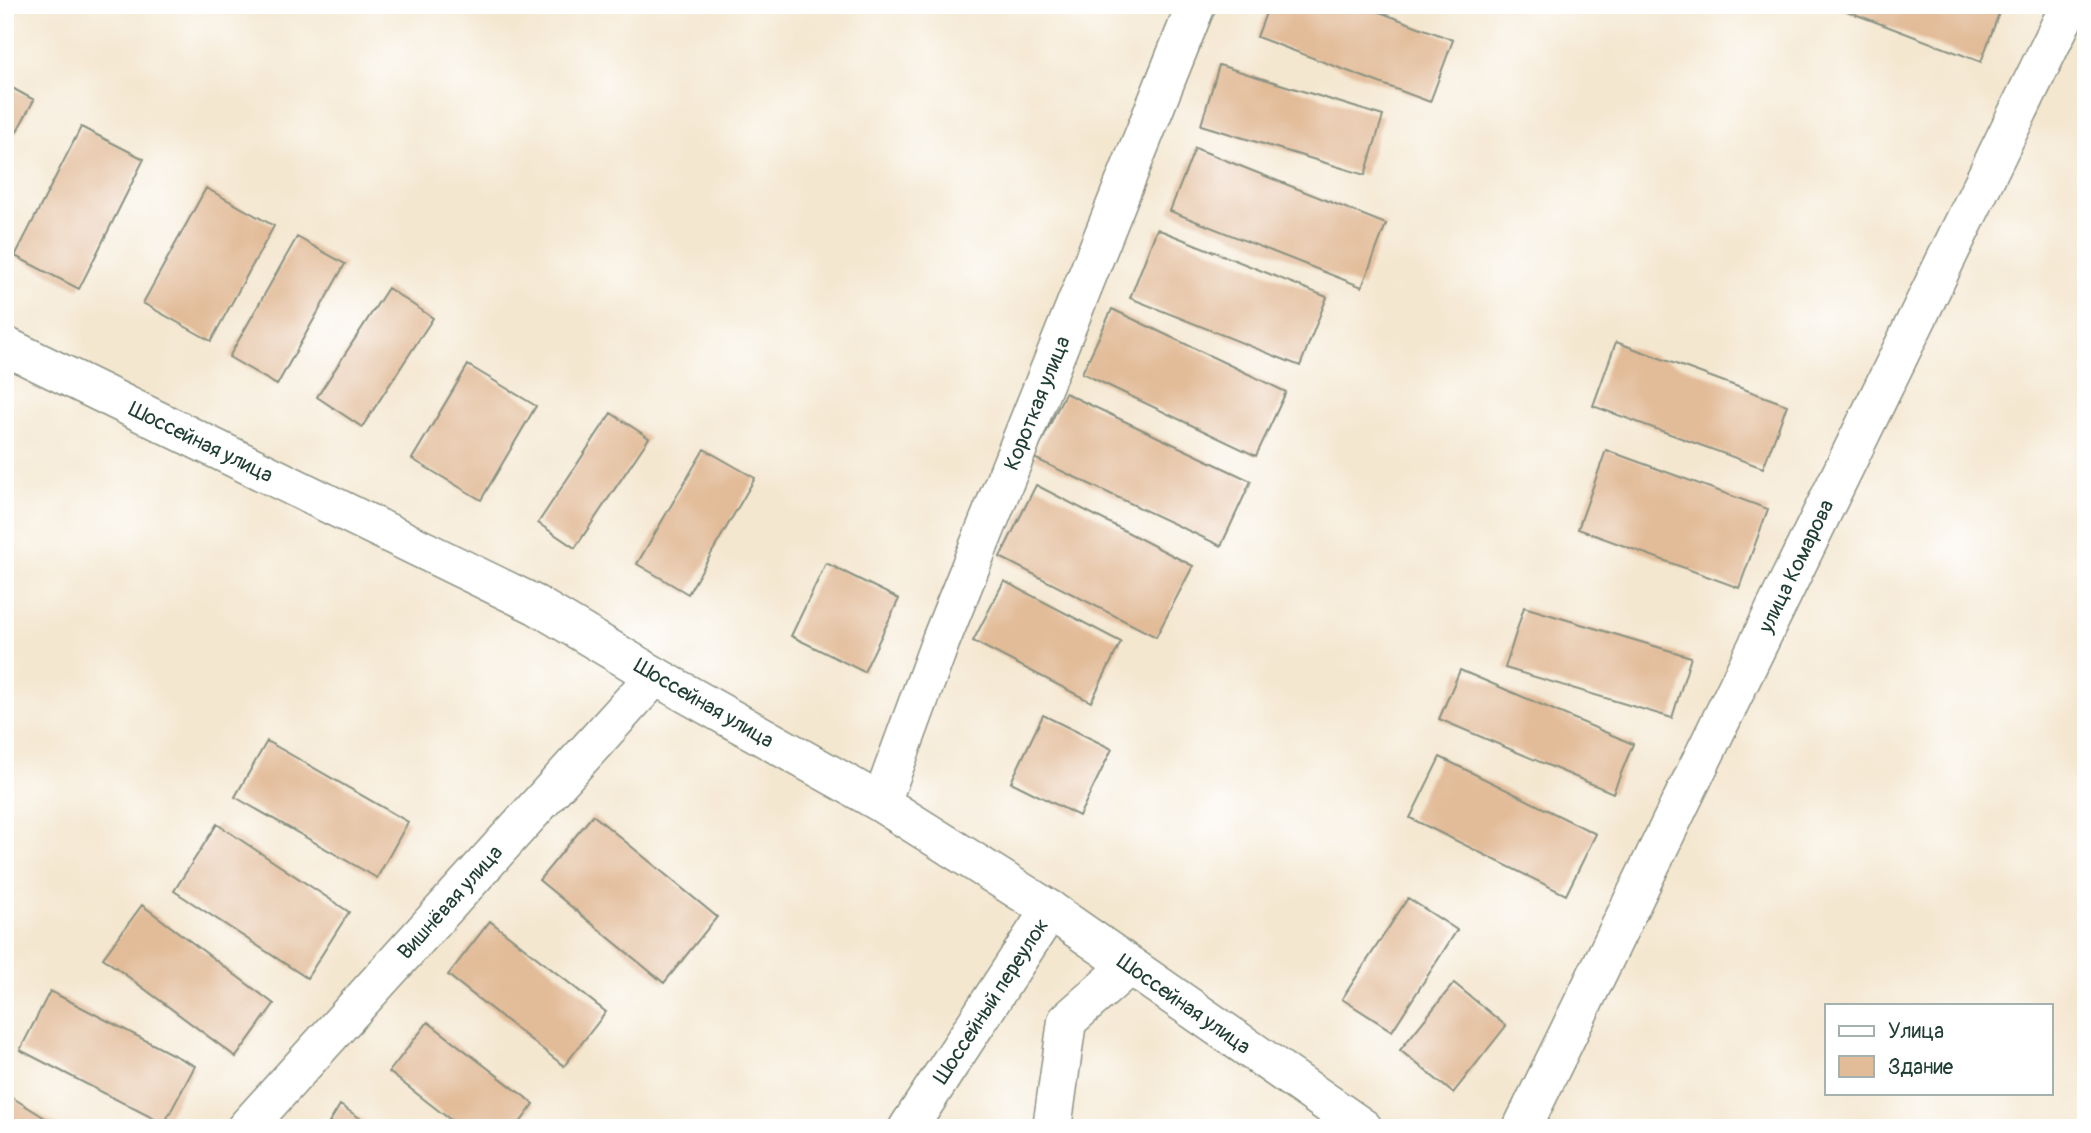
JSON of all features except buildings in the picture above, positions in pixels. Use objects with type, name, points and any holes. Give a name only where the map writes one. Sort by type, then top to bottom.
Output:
[{"type":"street","name":"Короткая улица","points":[[881,803],[947,627],[1196,5]]},
{"type":"street","name":"улица Комарова","points":[[1522,1128],[2070,5]]},
{"type":"street","name":"Шоссейная улица","points":[[5,346],[536,605],[655,676],[881,803],[1050,910],[1363,1128]]},
{"type":"street","name":"Вишнёвая улица","points":[[246,1128],[655,676]]},
{"type":"street","name":"Шоссейный переулок","points":[[908,1128],[1050,910]]},
{"type":"street","points":[[1052,1128],[1067,1021],[1129,966]]}]
